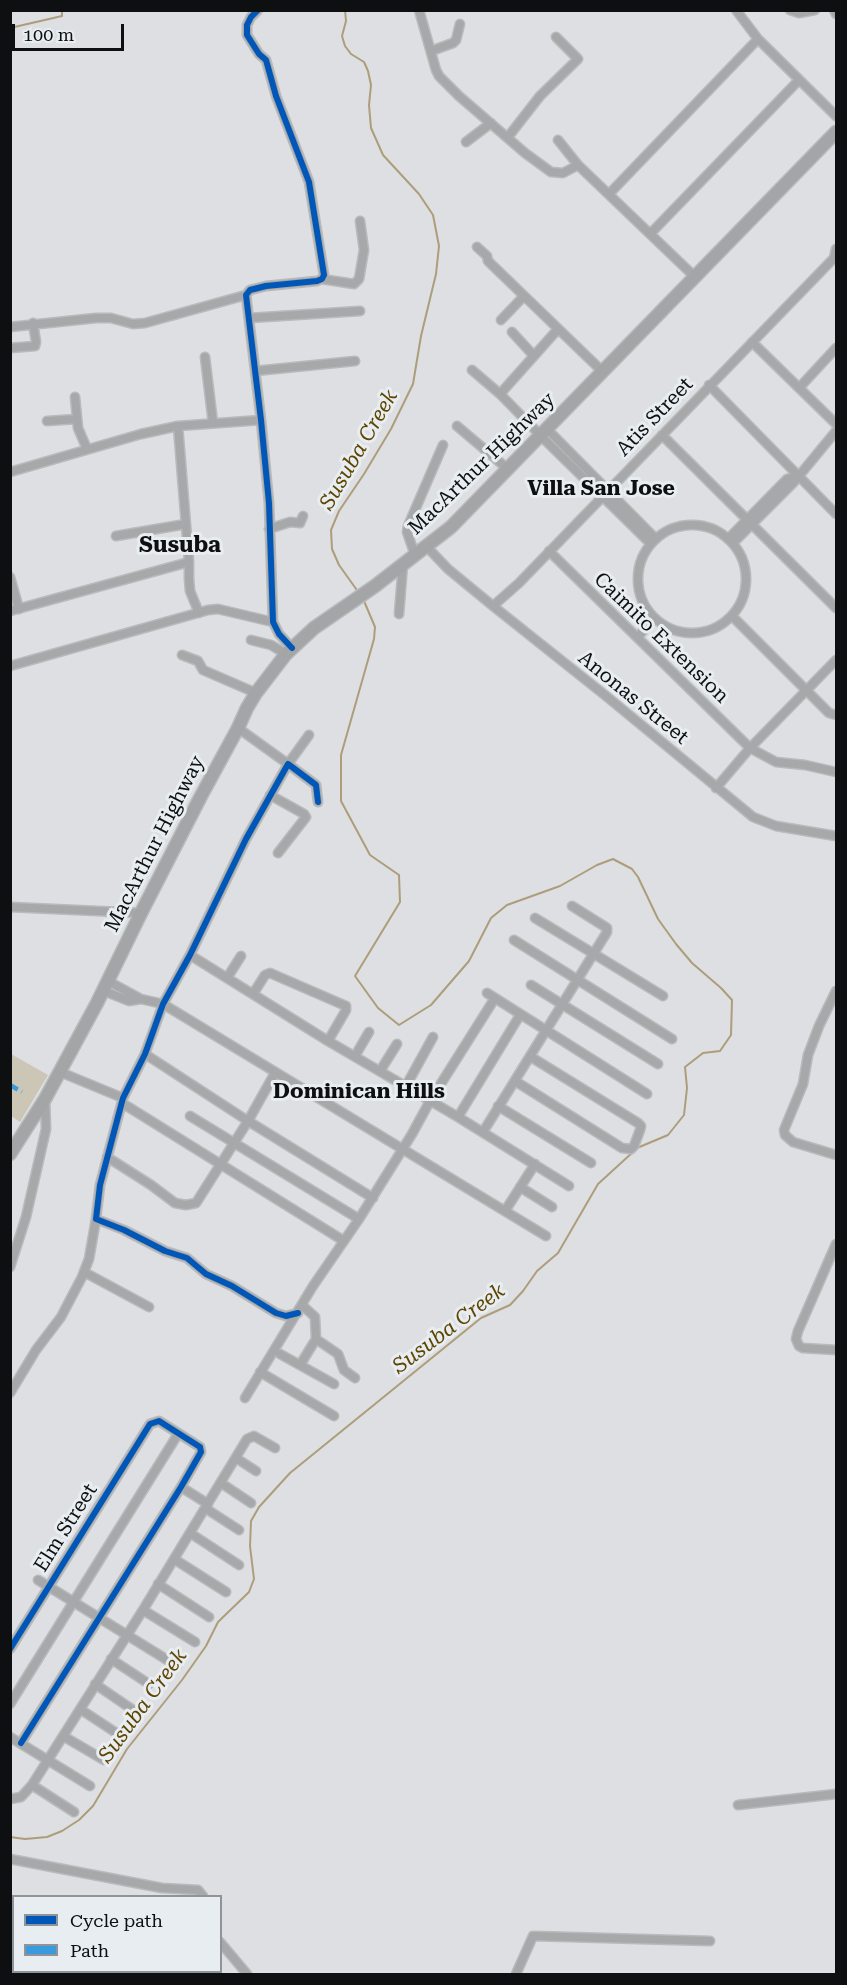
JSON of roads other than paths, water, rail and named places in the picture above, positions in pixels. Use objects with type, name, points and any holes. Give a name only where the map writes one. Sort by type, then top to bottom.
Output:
[{"type":"highway","name":"MacArthur Highway","points":[[10,1154],[45,1099],[106,986],[141,913],[256,693],[289,651],[314,628],[375,586],[451,527],[837,132]]},
{"type":"street","points":[[258,10],[247,24],[247,35],[259,54],[266,60],[276,96],[309,182],[324,275],[322,279]]},
{"type":"street","points":[[419,10],[439,76],[459,96],[551,172],[563,173],[578,165]]},
{"type":"street","points":[[736,10],[758,39],[837,116]]},
{"type":"street","points":[[790,10],[799,13],[815,10]]},
{"type":"street","points":[[834,10],[837,14]]},
{"type":"street","points":[[431,51],[453,43],[460,24]]},
{"type":"street","points":[[508,136],[540,96],[578,59],[556,38]]},
{"type":"street","points":[[609,194],[758,39]]},
{"type":"street","points":[[651,233],[799,80]]},
{"type":"street","points":[[466,142],[491,123]]},
{"type":"street","points":[[558,140],[578,165],[696,278]]},
{"type":"street","points":[[10,327],[33,323],[111,318],[133,324],[145,323],[246,295],[250,290],[266,285],[322,279],[354,284],[359,279],[364,250],[360,221]]},
{"type":"street","points":[[477,247],[487,256],[488,261],[603,372]]},
{"type":"street","name":"Atis Street","points":[[493,606],[834,258],[837,249]]},
{"type":"street","points":[[246,295],[261,420],[273,622],[289,651]]},
{"type":"street","points":[[501,320],[524,296]]},
{"type":"street","points":[[249,318],[360,311]]},
{"type":"street","points":[[10,348],[34,346],[36,342],[33,323]]},
{"type":"street","points":[[500,394],[558,329]]},
{"type":"street","points":[[512,332],[534,356]]},
{"type":"street","points":[[752,342],[837,424]]},
{"type":"street","points":[[799,388],[837,348]]},
{"type":"street","points":[[205,357],[213,423]]},
{"type":"street","points":[[255,371],[355,361]]},
{"type":"street","points":[[472,370],[544,433],[654,542]]},
{"type":"street","points":[[710,385],[797,476],[837,514]]},
{"type":"street","points":[[75,397],[81,438],[87,450]]},
{"type":"street","points":[[47,421],[77,419]]},
{"type":"street","points":[[10,472],[178,426],[261,420]]},
{"type":"street","points":[[178,426],[190,591],[199,613]]},
{"type":"street","points":[[457,426],[508,470]]},
{"type":"street","points":[[730,541],[787,479],[797,476],[837,430]]},
{"type":"street","points":[[662,435],[837,608]]},
{"type":"street","points":[[415,555],[407,532],[408,526],[443,445]]},
{"type":"street","points":[[269,529],[290,522],[300,523],[303,516]]},
{"type":"street","points":[[116,536],[186,524]]},
{"type":"street","points":[[682,526],[698,526],[714,530],[730,541],[741,557],[746,580],[741,603],[732,616],[718,627],[702,632],[685,633],[668,628],[654,618],[644,604],[639,588],[639,571],[644,555],[654,542],[666,532],[682,526]]},
{"type":"street","name":"Anonas Street","points":[[427,547],[493,606],[753,817],[776,826],[837,836]]},
{"type":"street","name":"Caimito Extension","points":[[549,551],[750,748],[776,762],[837,772]]},
{"type":"street","points":[[10,577],[15,610],[189,562]]},
{"type":"street","points":[[399,614],[403,564]]},
{"type":"street","points":[[10,666],[218,609],[273,622]]},
{"type":"street","points":[[732,616],[829,713],[837,715]]},
{"type":"street","points":[[638,637],[654,618]]},
{"type":"street","points":[[251,640],[289,651]]},
{"type":"street","points":[[182,655],[198,661],[203,670],[256,693]]},
{"type":"street","points":[[716,788],[750,748],[837,660]]},
{"type":"street","points":[[238,728],[316,785],[318,802]]},
{"type":"street","points":[[10,1393],[36,1350],[61,1317],[84,1272],[89,1259],[100,1185],[123,1101],[145,1054],[163,1004],[270,795],[288,764],[309,735]]},
{"type":"street","points":[[270,795],[306,817],[278,853]]},
{"type":"street","points":[[483,1132],[607,932],[607,928],[572,906]]},
{"type":"street","points":[[10,907],[141,913]]},
{"type":"street","points":[[535,918],[663,996]]},
{"type":"street","points":[[514,940],[672,1039]]},
{"type":"street","points":[[190,955],[569,1186]]},
{"type":"street","points":[[227,978],[242,956]]},
{"type":"street","points":[[253,994],[265,975],[270,973],[346,1006],[346,1010],[328,1041]]},
{"type":"street","points":[[531,985],[658,1064]]},
{"type":"street","points":[[106,986],[129,1000],[141,999],[163,1004],[546,1236]]},
{"type":"street","points":[[837,991],[819,1026],[808,1055],[803,1084],[784,1130],[785,1135],[793,1142],[837,1155]]},
{"type":"street","points":[[245,1398],[313,1286],[359,1219],[402,1150],[491,996],[647,1094]]},
{"type":"street","points":[[458,1117],[520,1015]]},
{"type":"street","points":[[355,1056],[369,1032]]},
{"type":"street","points":[[406,1086],[433,1037]]},
{"type":"street","points":[[380,1071],[397,1044]]},
{"type":"street","points":[[145,1054],[372,1198]]},
{"type":"street","points":[[515,1081],[622,1148],[631,1149],[634,1146],[641,1126],[638,1123],[531,1057]]},
{"type":"street","points":[[60,1072],[123,1101],[220,1166],[344,1241]]},
{"type":"street","points":[[107,1157],[175,1203],[186,1205],[199,1200],[275,1073]]},
{"type":"street","points":[[10,1267],[26,1217],[46,1129],[45,1099]]},
{"type":"street","points":[[498,1106],[591,1163]]},
{"type":"street","points":[[190,1116],[359,1219]]},
{"type":"street","points":[[505,1211],[535,1164]]},
{"type":"street","points":[[520,1187],[552,1207]]},
{"type":"street","points":[[96,1219],[124,1230],[165,1251],[187,1258],[206,1274],[232,1286],[276,1313],[286,1316],[300,1309]]},
{"type":"street","points":[[837,1244],[796,1339],[799,1346],[803,1348],[837,1350]]},
{"type":"street","points":[[84,1272],[148,1306]]},
{"type":"street","points":[[300,1309],[315,1317],[316,1339],[300,1365]]},
{"type":"street","points":[[316,1339],[338,1354],[344,1370],[355,1377]]},
{"type":"street","points":[[280,1354],[334,1384]]},
{"type":"street","points":[[260,1372],[334,1416]]},
{"type":"street","name":"Elm Street","points":[[10,1649],[150,1424],[159,1421],[178,1434]]},
{"type":"street","points":[[10,1704],[178,1434],[200,1447],[181,1487],[21,1743]]},
{"type":"street","points":[[10,1798],[21,1797],[32,1785],[250,1436],[275,1448]]},
{"type":"street","points":[[236,1458],[256,1471]]},
{"type":"street","points":[[220,1483],[251,1503]]},
{"type":"street","points":[[181,1487],[239,1530]]},
{"type":"street","points":[[190,1533],[239,1565]]},
{"type":"street","points":[[174,1559],[226,1592]]},
{"type":"street","points":[[38,1580],[177,1666]]},
{"type":"street","points":[[158,1584],[209,1617]]},
{"type":"street","points":[[143,1610],[195,1642]]},
{"type":"street","points":[[111,1659],[149,1684]]},
{"type":"street","points":[[95,1684],[136,1712]]},
{"type":"street","points":[[80,1708],[124,1738]]},
{"type":"street","points":[[63,1736],[104,1760]]},
{"type":"street","points":[[10,1737],[90,1786]]},
{"type":"street","points":[[32,1785],[74,1812]]},
{"type":"street","points":[[738,1805],[837,1794]]},
{"type":"street","points":[[10,1859],[162,1888],[198,1890],[202,1895]]},
{"type":"street","points":[[516,1974],[533,1936],[710,1941]]},
{"type":"street","points":[[222,1944],[247,1974]]},
{"type":"waterway","points":[[10,28],[62,16],[62,10]]},
{"type":"waterway","name":"Susuba Creek","points":[[345,10],[346,21],[342,36],[345,46],[351,54],[364,62],[368,71],[371,85],[369,105],[371,128],[383,155],[419,194],[433,215],[439,246],[436,274],[421,336],[413,384],[391,429],[339,511],[331,530],[332,549],[339,565],[359,593]]},
{"type":"waterway","name":"Susuba Creek","points":[[364,601],[375,627],[374,639],[341,755],[341,801],[370,855],[399,875],[400,902],[355,976],[378,1008],[399,1025],[431,1005],[469,961],[491,918],[507,905],[560,886],[597,865],[613,859],[632,869],[658,919],[676,944],[692,963],[732,1000],[731,1035],[720,1051],[703,1053],[685,1067],[687,1088],[684,1115],[668,1135],[637,1148]]},
{"type":"waterway","name":"Susuba Creek","points":[[10,1837],[25,1839],[47,1837],[79,1820],[93,1806],[127,1749],[182,1680],[206,1646],[218,1622],[249,1592],[254,1579],[250,1546],[251,1521],[259,1507],[290,1473],[481,1318],[510,1305],[537,1271],[558,1253],[598,1184],[633,1152]]},
{"type":"district","name":"Villa San Jose","points":[[601,489]]},
{"type":"district","name":"Susuba","points":[[180,546]]},
{"type":"district","name":"Dominican Hills","points":[[359,1092]]}]
